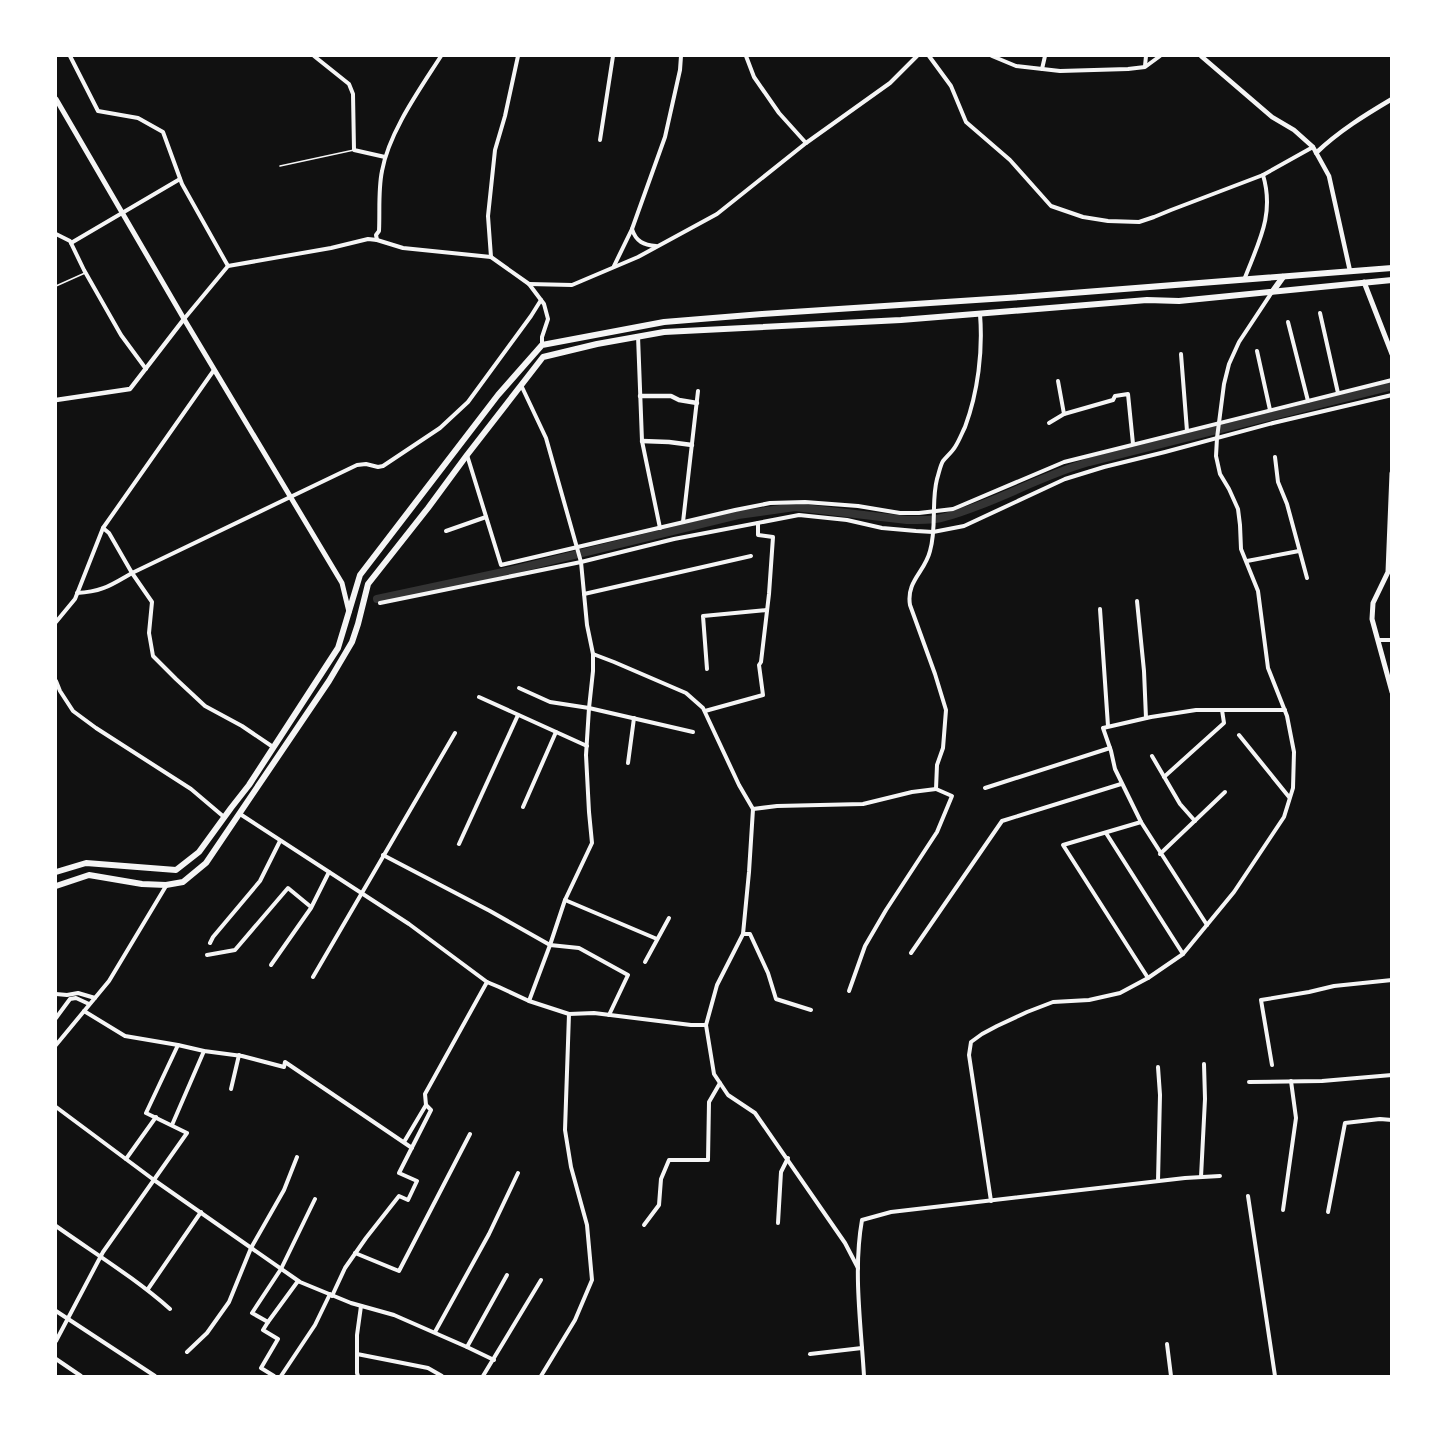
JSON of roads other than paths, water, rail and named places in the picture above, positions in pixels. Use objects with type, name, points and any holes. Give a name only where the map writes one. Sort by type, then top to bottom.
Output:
[{"type":"main road","points":[[56,99],[214,370],[342,583],[349,614]]},
{"type":"main road","points":[[56,872],[86,863],[176,870],[199,852],[249,785],[338,648],[360,575],[498,395],[542,345],[664,322],[1392,268]]},
{"type":"main road","points":[[1359,270],[1392,354]]},
{"type":"main road","points":[[1273,291],[1283,277]]},
{"type":"main road","points":[[56,886],[90,874],[142,884],[166,885],[183,882],[206,863],[329,681],[352,642],[368,584],[543,357],[597,344],[664,332],[901,320],[1146,300],[1179,301],[1392,280]]},
{"type":"main road","points":[[979,300],[980,314]]},
{"type":"main road","points":[[542,345],[543,357]]},
{"type":"main road","points":[[1392,474],[1390,572],[1373,603],[1372,619],[1392,692]]},
{"type":"main road","points":[[358,582],[368,584]]},
{"type":"main road","points":[[349,614],[360,614]]},
{"type":"main road","points":[[320,675],[329,681]]},
{"type":"main road","points":[[86,863],[90,874]]},
{"type":"street","points":[[70,56],[98,111],[138,118],[163,132],[180,179],[228,266]]},
{"type":"street","points":[[314,56],[349,84],[353,94],[354,150],[385,157]]},
{"type":"street","points":[[377,240],[385,157],[404,116],[441,56]]},
{"type":"street","points":[[491,257],[488,216],[495,150],[518,56]]},
{"type":"street","points":[[600,140],[614,56]]},
{"type":"street","points":[[614,267],[632,229],[665,137],[681,56]]},
{"type":"street","points":[[746,56],[754,77],[779,113],[806,143]]},
{"type":"street","points":[[529,284],[572,285],[638,257],[717,214],[806,143],[890,83],[917,56]]},
{"type":"street","points":[[929,56],[951,86],[966,122],[1010,160],[1051,206],[1083,217],[1139,222],[1263,175],[1312,147]]},
{"type":"street","points":[[992,56],[1016,66],[1060,71],[1145,67],[1160,56]]},
{"type":"street","points":[[1042,69],[1046,56]]},
{"type":"street","points":[[1145,67],[1146,56]]},
{"type":"street","points":[[1201,56],[1272,117],[1294,130],[1312,147],[1329,176],[1350,271]]},
{"type":"street","points":[[1316,153],[1354,122],[1392,99]]},
{"type":"street","points":[[1244,280],[1267,213],[1267,189],[1263,175]]},
{"type":"street","points":[[71,243],[180,179]]},
{"type":"street","points":[[632,229],[639,241],[658,246]]},
{"type":"street","points":[[56,234],[71,243],[121,335],[146,369]]},
{"type":"street","points":[[56,400],[130,389],[228,266],[331,249],[368,239],[402,248],[491,257],[529,284],[544,304],[548,319],[542,345]]},
{"type":"street","points":[[991,1201],[969,1055],[971,1042],[997,1026],[1053,1002],[1089,1000],[1120,993],[1184,954],[1234,892],[1284,817],[1293,788],[1294,752],[1287,716],[1268,668],[1258,591],[1241,549],[1238,509],[1221,474],[1216,456],[1224,384],[1229,363],[1239,342],[1273,291]]},
{"type":"street","points":[[77,593],[95,592],[109,586],[357,465],[383,466],[440,428],[468,402],[541,300]]},
{"type":"street","points":[[1320,313],[1338,393]]},
{"type":"street","points":[[936,789],[937,765],[943,748],[946,710],[909,596],[913,580],[922,570],[930,552],[934,495],[942,463],[955,447],[965,427],[975,386],[982,336],[980,314]]},
{"type":"street","points":[[1288,322],[1308,401]]},
{"type":"street","points":[[638,336],[642,441],[660,528]]},
{"type":"street","points":[[1257,351],[1270,410]]},
{"type":"street","points":[[1181,354],[1187,431]]},
{"type":"street","points":[[56,622],[75,599],[103,528],[214,370]]},
{"type":"street","points":[[466,455],[501,565],[770,503],[805,502],[858,506],[900,513],[953,509],[1064,462],[1392,380]]},
{"type":"street","points":[[1058,381],[1064,414]]},
{"type":"street","points":[[521,385],[546,438],[581,562],[594,671],[587,746],[592,843],[565,900],[529,1001]]},
{"type":"street","points":[[683,522],[698,391]]},
{"type":"street","points":[[1049,423],[1064,414],[1113,400],[1115,396],[1128,394],[1133,444]]},
{"type":"street","points":[[380,603],[581,562],[674,539],[799,515],[847,520],[893,529],[933,532],[964,526],[1065,478],[1392,395]]},
{"type":"street","points":[[640,396],[671,396],[697,403]]},
{"type":"street","points":[[642,441],[669,441],[692,445]]},
{"type":"street","points":[[1275,457],[1278,482],[1287,504],[1307,578]]},
{"type":"street","points":[[446,531],[486,517]]},
{"type":"street","points":[[705,711],[763,695],[759,665],[767,610],[773,537],[758,535],[758,523]]},
{"type":"street","points":[[103,528],[152,602],[149,633],[153,656],[205,706],[242,726],[273,747]]},
{"type":"street","points":[[1246,561],[1299,551]]},
{"type":"street","points":[[584,594],[751,556]]},
{"type":"street","points":[[1137,601],[1146,718]]},
{"type":"street","points":[[1100,609],[1108,726]]},
{"type":"street","points":[[707,669],[703,616],[767,610]]},
{"type":"street","points":[[1378,640],[1392,640]]},
{"type":"street","points":[[593,654],[686,693],[703,708],[739,785],[753,809],[743,934],[717,985],[706,1025],[714,1074],[728,1095],[755,1113],[845,1243],[858,1268]]},
{"type":"street","points":[[56,681],[60,692],[73,711],[192,789],[224,817]]},
{"type":"street","points":[[519,688],[550,702],[589,708],[693,732]]},
{"type":"street","points":[[479,697],[587,746]]},
{"type":"street","points":[[1207,925],[1141,822],[1121,784],[1103,728],[1196,710],[1285,710]]},
{"type":"street","points":[[1164,777],[1224,723],[1222,710]]},
{"type":"street","points":[[459,844],[518,715]]},
{"type":"street","points":[[628,763],[634,718]]},
{"type":"street","points":[[523,807],[556,732]]},
{"type":"street","points":[[313,977],[455,733]]},
{"type":"street","points":[[1239,735],[1290,797]]},
{"type":"street","points":[[985,788],[1110,748]]},
{"type":"street","points":[[1152,756],[1180,804],[1195,821]]},
{"type":"street","points":[[911,952],[1002,821],[1121,784]]},
{"type":"street","points":[[753,809],[777,806],[863,804],[912,792],[936,789],[952,796],[937,832],[865,946],[849,991]]},
{"type":"street","points":[[1160,854],[1225,792]]},
{"type":"street","points":[[239,814],[409,924],[487,982],[529,1001],[569,1014],[594,1013],[706,1025]]},
{"type":"street","points":[[1141,822],[1063,845],[1148,978]]},
{"type":"street","points":[[1106,833],[1184,954]]},
{"type":"street","points":[[210,943],[260,881],[280,841]]},
{"type":"street","points":[[383,855],[550,945],[579,948],[628,975],[609,1015]]},
{"type":"street","points":[[271,965],[311,907],[329,872]]},
{"type":"street","points":[[56,1045],[109,981],[166,885]]},
{"type":"street","points":[[207,955],[235,950],[288,888],[311,907]]},
{"type":"street","points":[[565,900],[657,939]]},
{"type":"street","points":[[645,962],[669,918]]},
{"type":"street","points":[[743,934],[750,934],[768,973],[776,999],[811,1010]]},
{"type":"street","points":[[1272,1065],[1261,1000],[1334,986],[1392,980]]},
{"type":"street","points":[[404,1142],[426,1105],[426,1094],[487,982]]},
{"type":"street","points":[[56,994],[78,993],[94,998]]},
{"type":"street","points":[[56,1018],[70,999],[76,998],[90,1004]]},
{"type":"street","points":[[84,1011],[125,1036],[204,1051],[239,1055],[284,1067],[285,1062],[412,1148]]},
{"type":"street","points":[[541,1377],[575,1320],[592,1280],[587,1225],[571,1167],[565,1130],[569,1014]]},
{"type":"street","points":[[56,1341],[103,1252],[187,1133],[146,1113],[178,1045]]},
{"type":"street","points":[[172,1125],[204,1051]]},
{"type":"street","points":[[231,1089],[239,1055]]},
{"type":"street","points":[[1201,1177],[1205,1099],[1204,1064]]},
{"type":"street","points":[[1158,1067],[1160,1095],[1158,1181]]},
{"type":"street","points":[[1249,1082],[1322,1081],[1392,1075]]},
{"type":"street","points":[[1283,1210],[1296,1118],[1291,1081]]},
{"type":"street","points":[[644,1225],[659,1205],[661,1179],[669,1160],[708,1160],[709,1102],[720,1083]]},
{"type":"street","points":[[281,1377],[315,1325],[345,1268],[366,1238],[399,1196],[408,1200],[417,1181],[399,1173],[431,1110],[426,1105]]},
{"type":"street","points":[[56,1107],[154,1180],[298,1281],[361,1306],[394,1315],[494,1360]]},
{"type":"street","points":[[126,1159],[156,1117]]},
{"type":"street","points":[[1328,1212],[1345,1122],[1392,1120]]},
{"type":"street","points":[[356,1253],[399,1271],[470,1134]]},
{"type":"street","points":[[187,1352],[207,1333],[228,1302],[251,1248],[284,1190],[297,1157]]},
{"type":"street","points":[[778,1223],[781,1172],[788,1158]]},
{"type":"street","points":[[435,1332],[489,1234],[518,1173]]},
{"type":"street","points":[[864,1377],[858,1268],[858,1240],[862,1220],[891,1212],[1220,1176]]},
{"type":"street","points":[[1248,1196],[1275,1377]]},
{"type":"street","points":[[268,1322],[252,1313],[281,1269],[315,1199]]},
{"type":"street","points":[[148,1289],[201,1212]]},
{"type":"street","points":[[56,1226],[148,1289],[170,1309]]},
{"type":"street","points":[[467,1347],[507,1275]]},
{"type":"street","points":[[483,1377],[541,1280]]},
{"type":"street","points":[[274,1377],[261,1368],[278,1339],[263,1330],[298,1281]]},
{"type":"street","points":[[358,1377],[357,1335],[361,1306]]},
{"type":"street","points":[[56,1311],[155,1377]]},
{"type":"street","points":[[1167,1344],[1171,1377]]},
{"type":"street","points":[[810,1354],[862,1348]]},
{"type":"street","points":[[357,1354],[428,1368],[442,1377]]},
{"type":"street","points":[[56,1359],[81,1377]]},
{"type":"lane","points":[[280,166],[354,150]]},
{"type":"lane","points":[[56,286],[86,273]]},
{"type":"waterway","points":[[377,599],[508,571],[738,515],[795,507],[907,520],[940,518],[981,505],[1089,462],[1392,386]]}]
